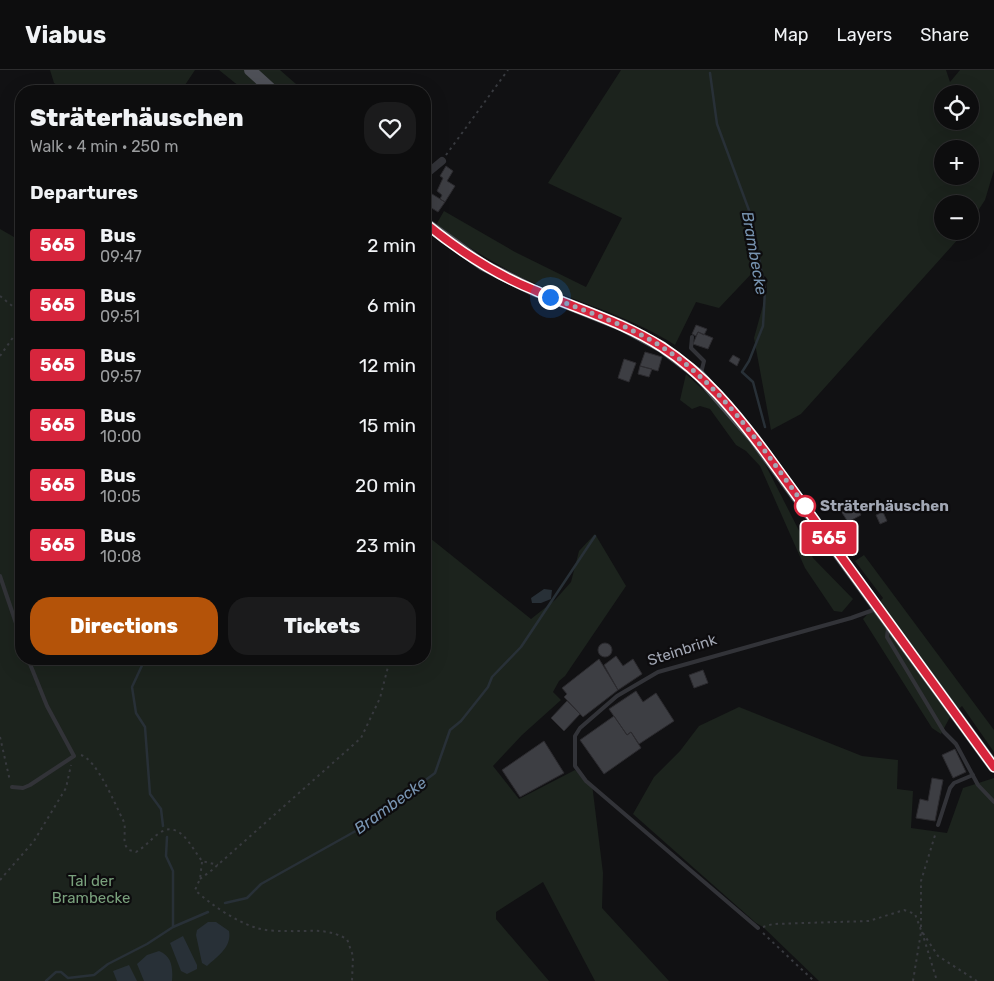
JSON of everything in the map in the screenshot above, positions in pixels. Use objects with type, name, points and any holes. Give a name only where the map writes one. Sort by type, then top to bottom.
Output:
[{"type":"main road","points":[[250,70],[266,85]]},
{"type":"main road","points":[[431,227],[483,265],[533,290],[623,326],[662,347],[700,375],[720,396],[754,438],[994,768]]},
{"type":"street","points":[[431,170],[442,161]]},
{"type":"lane","points":[[692,337],[691,348],[704,361],[700,375]]},
{"type":"lane","points":[[0,576],[15,620]]},
{"type":"lane","name":"Steinbrink","points":[[758,928],[586,781],[575,766],[576,736],[580,728],[617,696],[658,672],[851,618],[879,608]]},
{"type":"lane","points":[[890,624],[887,638],[944,732],[956,744],[973,775],[994,802]]},
{"type":"lane","points":[[12,786],[22,788],[30,785],[74,756],[47,706],[30,665]]},
{"type":"lane","points":[[938,825],[950,788],[954,783],[973,775]]},
{"type":"path","points":[[442,161],[508,70]]},
{"type":"path","points":[[0,296],[15,308]]},
{"type":"path","points":[[0,356],[15,335]]},
{"type":"path","points":[[200,878],[218,865],[361,738],[380,698],[388,665]]},
{"type":"path","points":[[0,737],[12,786]]},
{"type":"path","points":[[0,880],[34,841],[66,788],[74,756],[83,755],[97,771],[126,826],[125,847],[136,852],[160,832],[174,830],[183,833],[202,861],[200,878],[195,890],[207,902],[257,929],[289,931],[319,929],[347,939],[353,956],[352,981]]},
{"type":"path","points":[[913,981],[921,930],[921,881],[938,825]]},
{"type":"path","points":[[202,861],[218,865]]},
{"type":"path","points":[[758,928],[773,924],[869,921],[904,910],[916,914],[937,981]]},
{"type":"path","points":[[758,928],[814,981]]},
{"type":"path","points":[[921,930],[938,956],[977,981]]},
{"type":"green space","points":[[50,70],[195,70],[185,85],[57,85],[54,83]]},
{"type":"green space","points":[[219,70],[280,70],[297,85],[238,85]]},
{"type":"green space","points":[[621,70],[946,70],[950,82],[960,70],[994,70],[994,170],[985,200],[979,209],[979,195],[934,195],[934,240],[957,240],[801,414],[771,430],[754,338],[767,291],[766,277],[754,271],[719,308],[696,302],[675,345],[625,319],[538,285],[511,272],[436,225],[444,211],[515,252],[586,287],[622,218],[548,183]]},
{"type":"green space","name":"Tal der Brambecke","points":[[0,229],[15,238],[15,665],[431,665],[431,539],[531,619],[555,600],[571,582],[579,551],[595,534],[626,586],[565,676],[559,681],[553,692],[561,700],[522,735],[493,766],[519,799],[575,770],[592,784],[603,873],[602,908],[669,981],[595,981],[543,882],[496,912],[496,919],[549,981],[0,981]]},
{"type":"green space","points":[[686,374],[713,399],[744,433],[764,462],[813,558],[853,599],[842,612],[834,611],[805,568],[760,466],[746,451],[736,445],[710,409],[700,406],[692,409],[680,400]]},
{"type":"green space","points":[[864,555],[994,730],[994,752],[962,706],[950,717],[941,734],[932,728],[863,619],[883,598],[855,561]]},
{"type":"green space","points":[[739,707],[862,756],[898,760],[897,789],[913,791],[911,828],[947,833],[963,788],[994,778],[994,981],[819,981],[763,927],[756,923],[633,814],[654,777],[680,751],[699,726]]},
{"type":"shaded area","points":[[544,589],[552,590],[551,599],[541,603],[532,603],[531,598]]},
{"type":"shaded area","points":[[208,922],[216,922],[229,931],[229,937],[220,955],[207,966],[202,963],[196,935],[197,930]]},
{"type":"shaded area","points":[[183,936],[197,965],[197,969],[187,974],[181,971],[170,943]]},
{"type":"shaded area","points":[[159,951],[167,956],[171,963],[172,981],[144,981],[137,964],[147,955]]},
{"type":"shaded area","points":[[129,965],[137,981],[117,981],[113,971]]},
{"type":"building","points":[[446,166],[453,171],[447,181],[455,186],[445,202],[440,199],[442,195],[437,191],[443,178],[440,176]]},
{"type":"building","points":[[432,194],[445,202],[438,212],[431,208]]},
{"type":"building","points":[[696,325],[707,329],[704,335],[698,332],[696,336],[692,334]]},
{"type":"building","points":[[698,332],[713,338],[708,349],[693,344]]},
{"type":"building","points":[[645,352],[662,357],[658,371],[640,366]]},
{"type":"building","points":[[733,355],[740,359],[737,366],[729,361]]},
{"type":"building","points":[[624,359],[636,363],[629,382],[618,378]]},
{"type":"building","points":[[640,366],[652,369],[649,377],[638,374]]},
{"type":"building","points":[[852,500],[861,515],[848,522],[837,505]]},
{"type":"building","points":[[883,512],[887,521],[880,524],[876,515]]},
{"type":"building","points":[[605,643],[610,645],[612,650],[610,655],[605,657],[600,655],[598,650],[600,645]]},
{"type":"building","points":[[616,656],[623,666],[633,659],[642,674],[618,690],[604,665]]},
{"type":"building","points":[[599,659],[618,690],[583,717],[564,697],[567,694],[562,688]]},
{"type":"building","points":[[703,670],[708,683],[694,688],[689,675]]},
{"type":"building","points":[[636,691],[643,702],[656,693],[674,721],[639,744],[631,732],[627,735],[609,709]]},
{"type":"building","points":[[567,701],[580,714],[564,731],[551,718]]},
{"type":"building","points":[[614,716],[627,735],[631,732],[641,748],[604,774],[580,740]]},
{"type":"building","points":[[544,741],[564,773],[520,797],[502,770]]},
{"type":"building","points":[[955,749],[966,772],[953,778],[942,755]]},
{"type":"building","points":[[932,778],[943,780],[935,821],[916,818],[920,799],[928,801]]},
{"type":"waterway","name":"Brambecke","points":[[710,73],[717,124],[750,213],[765,290],[763,326],[749,361],[742,372],[753,382],[765,427]]},
{"type":"waterway","name":"Brambecke","points":[[225,903],[247,898],[261,884],[361,828],[435,773],[450,730],[461,721],[488,687],[492,677],[521,647],[595,536]]},
{"type":"waterway","points":[[142,665],[132,687],[136,713],[145,727],[150,794],[161,809],[163,826]]},
{"type":"waterway","points":[[167,837],[166,856],[173,871],[173,927]]},
{"type":"waterway","name":"Brambecke","points":[[46,981],[56,972],[61,972],[68,978],[94,975],[108,964],[147,944],[173,927],[208,912]]},
{"type":"bus line","name":"565","points":[[431,228],[483,265],[533,290],[646,337],[680,359],[700,375],[720,396],[765,452],[994,767]]},
{"type":"place","name":"Sträterhäuschen","points":[[805,506]]},
{"type":"route","points":[[550,297],[646,337],[680,359],[700,375],[740,420],[809,511],[805,506]]}]
